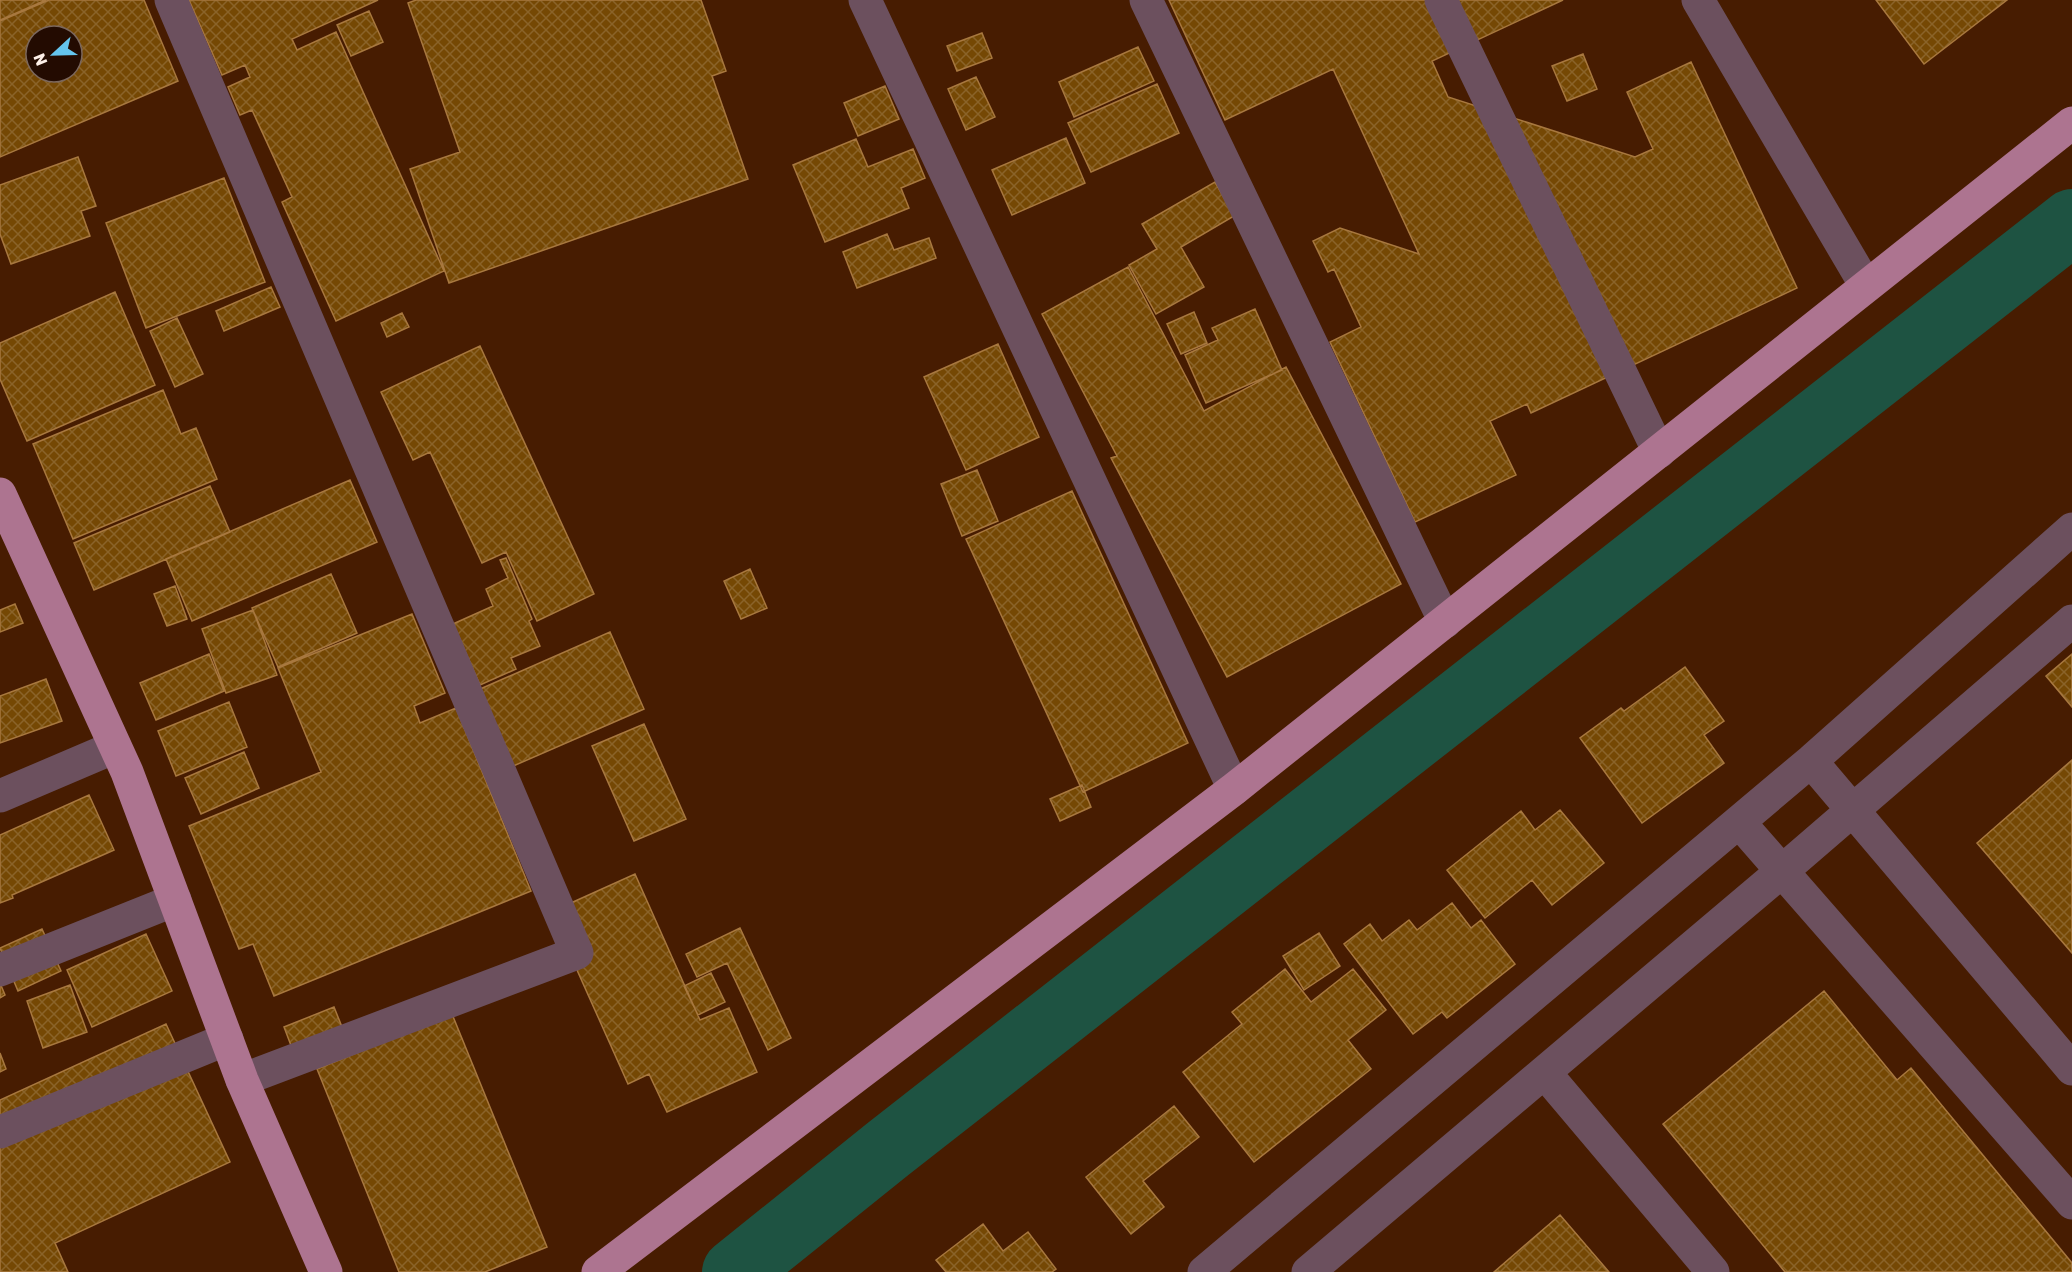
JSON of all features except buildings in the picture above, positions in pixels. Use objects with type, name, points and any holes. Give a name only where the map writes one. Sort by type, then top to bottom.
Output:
[{"type":"main road","points":[[598,1272],[1234,789],[2072,123]]},
{"type":"main road","points":[[0,494],[127,772],[242,1080],[326,1272]]},
{"type":"street","points":[[171,0],[578,953],[242,1080]]},
{"type":"street","points":[[865,0],[1234,789]]},
{"type":"street","points":[[1146,0],[1445,622]]},
{"type":"street","points":[[1441,0],[1659,452]]},
{"type":"street","points":[[1698,0],[1866,286]]},
{"type":"street","points":[[1204,1272],[1811,761],[2072,529]]},
{"type":"street","points":[[1308,1272],[1781,872],[2072,621]]},
{"type":"street","points":[[0,796],[116,747]]},
{"type":"street","points":[[1811,761],[2072,1069]]},
{"type":"street","points":[[1739,822],[2072,1203]]},
{"type":"street","points":[[0,970],[175,900]]},
{"type":"street","points":[[0,1132],[227,1039]]},
{"type":"street","points":[[1545,1073],[1713,1272]]},
{"type":"waterway","points":[[735,1272],[888,1149],[2072,222]]}]
